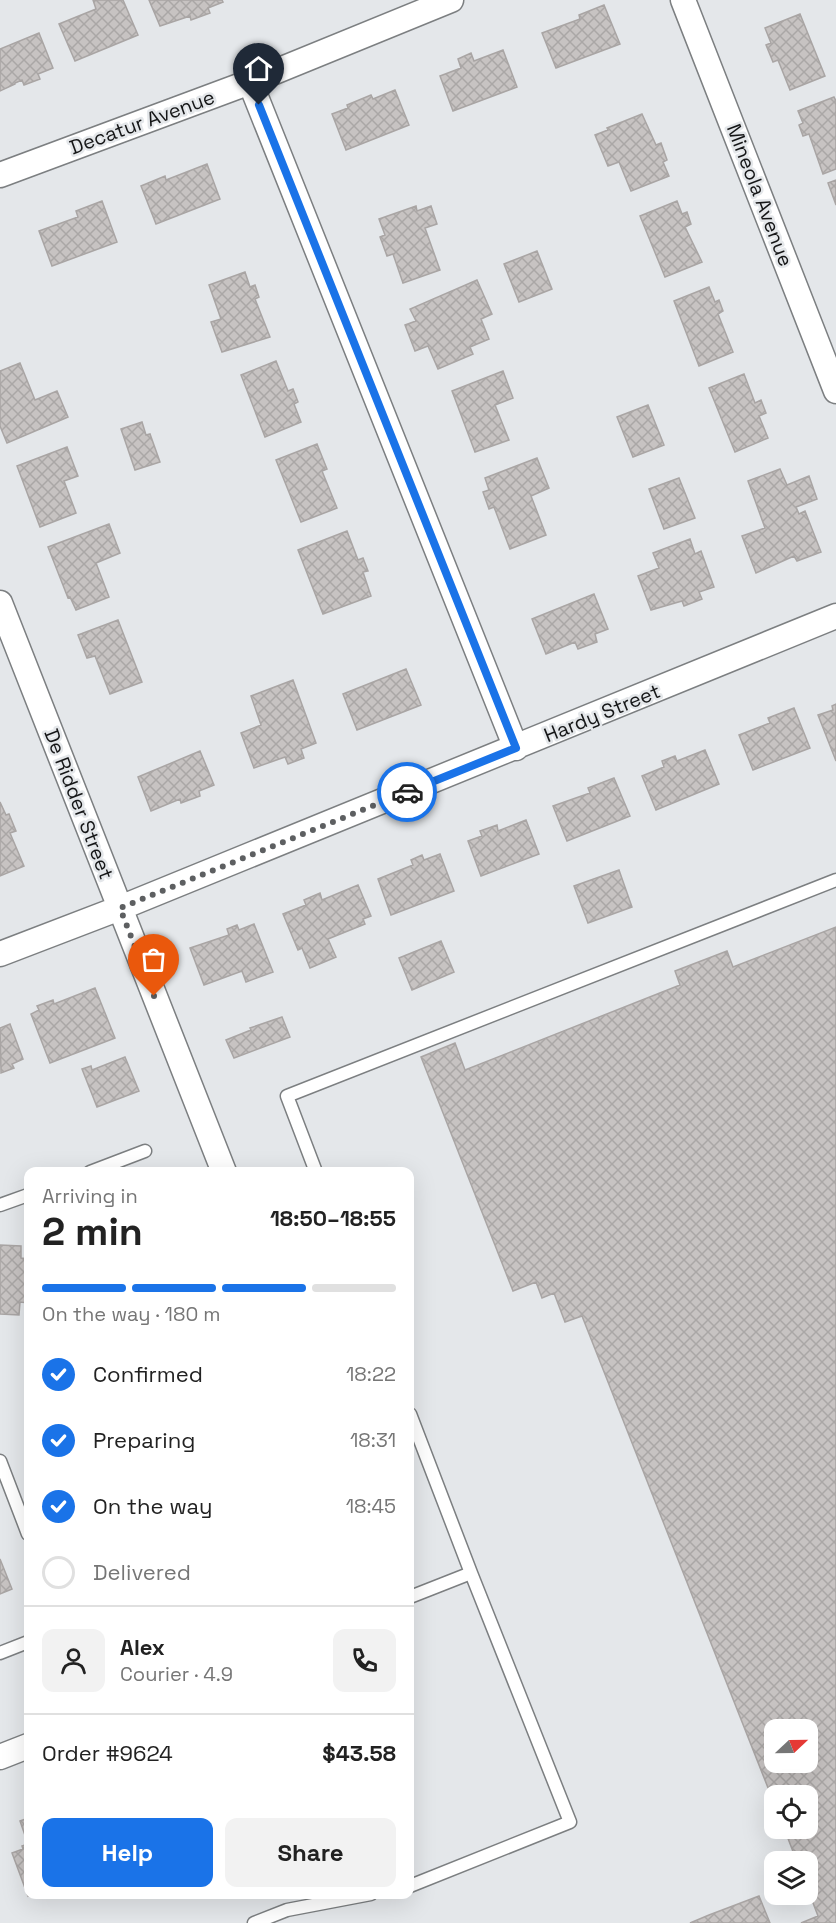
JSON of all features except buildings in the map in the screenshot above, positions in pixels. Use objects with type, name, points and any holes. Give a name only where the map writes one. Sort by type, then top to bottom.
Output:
[{"type":"street","name":"Decatur Avenue","points":[[0,175],[250,82],[451,0]]},
{"type":"street","name":"Mineola Avenue","points":[[684,0],[836,391]]},
{"type":"street","points":[[250,82],[516,748]]},
{"type":"street","name":"De Ridder Street","points":[[0,603],[222,1167]]},
{"type":"street","name":"Hardy Street","points":[[0,954],[516,748],[836,616]]},
{"type":"street","points":[[0,1757],[24,1748]]},
{"type":"lane","points":[[314,1167],[287,1096],[836,880]]},
{"type":"lane","points":[[103,1167],[145,1151]]},
{"type":"lane","points":[[0,1205],[24,1196]]},
{"type":"lane","points":[[414,1424],[570,1822],[414,1884]]},
{"type":"lane","points":[[0,1461],[24,1524]]},
{"type":"lane","points":[[414,1596],[471,1573]]},
{"type":"lane","points":[[0,1653],[24,1644]]},
{"type":"lane","points":[[254,1923],[287,1910],[345,1899]]},
{"type":"way so far","points":[[154,996],[120,908],[407,792]]},
{"type":"route","points":[[259,105],[516,748],[407,792]]}]
